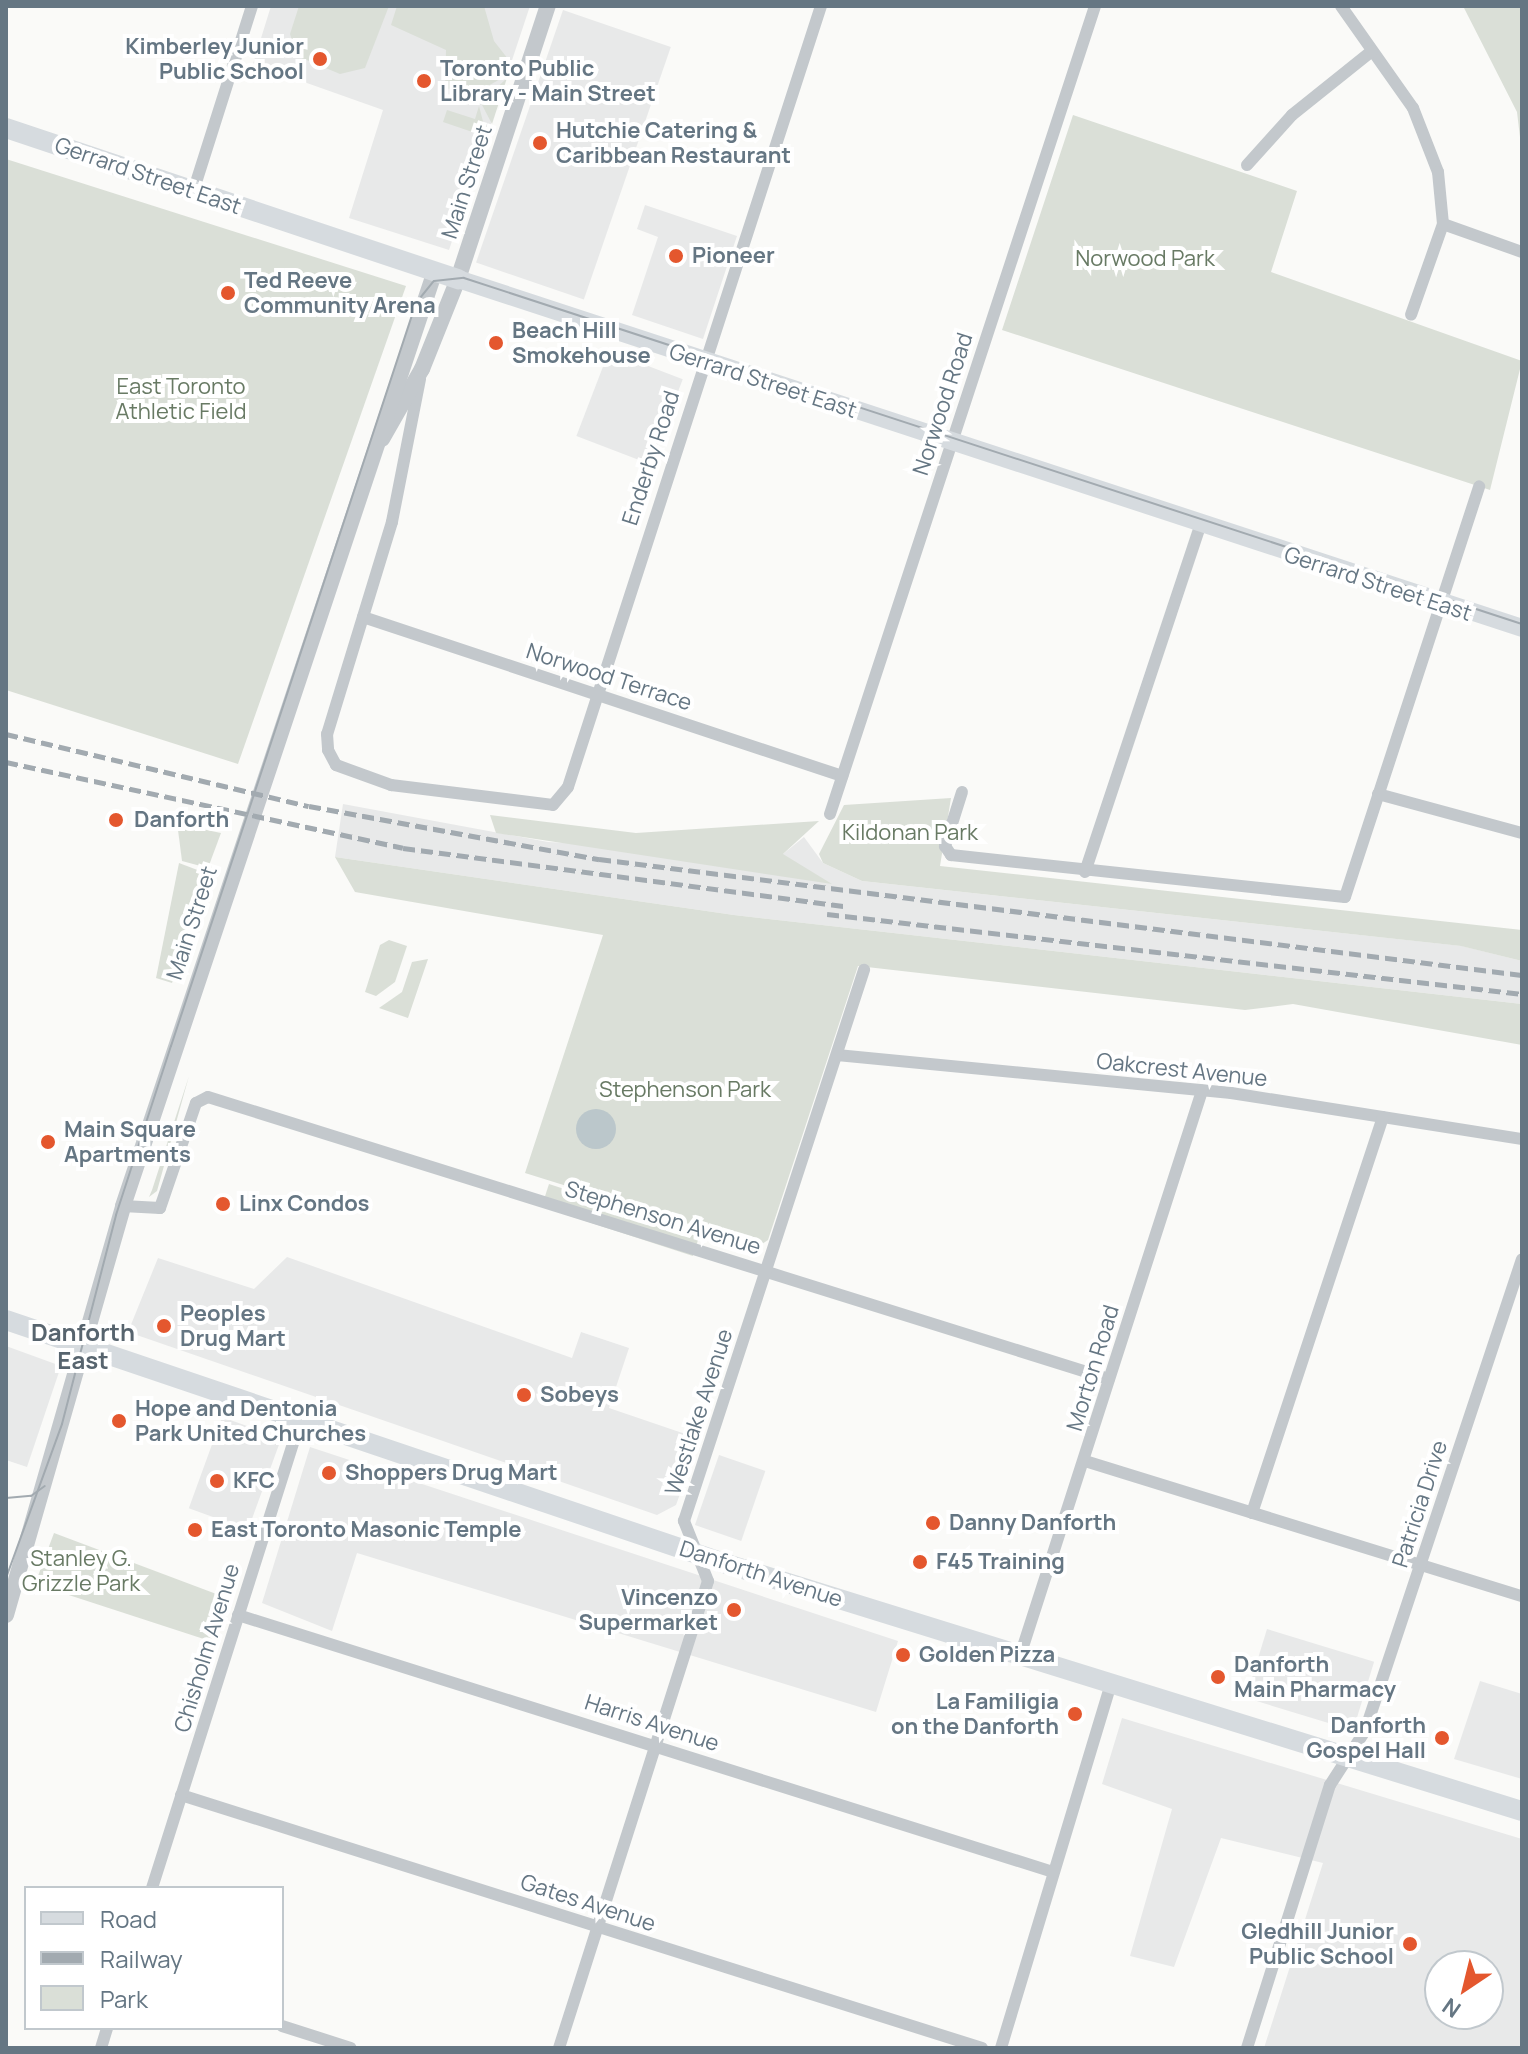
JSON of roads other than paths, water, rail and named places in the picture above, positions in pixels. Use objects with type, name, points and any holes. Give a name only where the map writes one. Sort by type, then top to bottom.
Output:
[{"type":"main road","name":"Gerrard Street East","points":[[6,128],[1441,606],[1522,628]]},
{"type":"main road","name":"Danforth Avenue","points":[[6,1320],[693,1553],[1522,1811]]},
{"type":"street","points":[[193,192],[252,6]]},
{"type":"street","name":"Main Street","points":[[364,472],[422,369],[458,279],[548,6]]},
{"type":"street","name":"Enderby Road","points":[[568,787],[703,361],[821,6]]},
{"type":"street","name":"Norwood Road","points":[[830,814],[1095,6]]},
{"type":"street","points":[[1341,6],[1425,129],[1443,224],[1411,315]]},
{"type":"street","points":[[1247,165],[1292,115],[1372,51]]},
{"type":"street","points":[[1443,224],[1522,252]]},
{"type":"street","name":"Main Street","points":[[6,1615],[86,1345],[123,1206],[364,472],[435,271]]},
{"type":"street","name":"Main Street","points":[[422,369],[392,522],[328,750],[352,773],[484,800],[543,806],[568,787]]},
{"type":"street","points":[[962,792],[945,846],[951,855],[1085,872],[1345,897],[1479,486]]},
{"type":"street","points":[[1085,872],[1200,526]]},
{"type":"street","name":"Norwood Terrace","points":[[363,617],[842,776]]},
{"type":"street","points":[[1378,794],[1522,833]]},
{"type":"street","name":"Westlake Avenue","points":[[559,2048],[595,1927],[708,1581],[693,1553],[684,1521],[864,970]]},
{"type":"street","name":"Oakcrest Avenue","points":[[837,1055],[1202,1091],[1522,1139]]},
{"type":"street","name":"Morton Road","points":[[1020,1656],[1202,1091]]},
{"type":"street","name":"Stephenson Avenue","points":[[123,1206],[160,1208],[191,1114],[205,1096],[1109,1379]]},
{"type":"street","points":[[1252,1513],[1383,1117]]},
{"type":"street","name":"Patricia Drive","points":[[1247,2048],[1330,1785],[1365,1731],[1522,1259]]},
{"type":"street","name":"Chisholm Avenue","points":[[153,1886],[301,1419]]},
{"type":"street","points":[[1085,1461],[1522,1596]]},
{"type":"street","name":"Harris Avenue","points":[[238,1615],[1053,1872]]},
{"type":"street","points":[[1001,2048],[1111,1684]]},
{"type":"street","name":"Gates Avenue","points":[[181,1795],[982,2048]]},
{"type":"street","points":[[284,2027],[351,2048]]},
{"type":"tram line","points":[[6,1578],[62,1424],[116,1215],[416,303],[434,281],[464,278],[1522,624]]},
{"type":"tram line","points":[[6,1498],[31,1496],[45,1486]]},
{"type":"railway","points":[[6,734],[309,806],[599,859],[1522,975]]},
{"type":"railway","points":[[6,762],[403,848],[843,906]]},
{"type":"railway","points":[[827,914],[1522,994]]},
{"type":"place","name":"Kimberley Junior Public School","points":[[320,59]]},
{"type":"place","name":"Toronto Public Library - Main Street","points":[[424,81]]},
{"type":"place","name":"Hutchie Catering & Caribbean Restaurant","points":[[540,143]]},
{"type":"place","name":"Pioneer","points":[[676,256]]},
{"type":"place","name":"Ted Reeve Community Arena","points":[[228,293]]},
{"type":"place","name":"Beach Hill Smokehouse","points":[[496,343]]},
{"type":"place","name":"Danforth","points":[[116,820]]},
{"type":"place","name":"Main Square Apartments","points":[[48,1142]]},
{"type":"place","name":"Linx Condos","points":[[223,1204]]},
{"type":"place","name":"Peoples Drug Mart","points":[[164,1326]]},
{"type":"place","name":"Sobeys","points":[[524,1395]]},
{"type":"place","name":"Hope and Dentonia Park United Churches","points":[[119,1421]]},
{"type":"place","name":"Shoppers Drug Mart","points":[[329,1473]]},
{"type":"place","name":"KFC","points":[[217,1481]]},
{"type":"place","name":"Danny Danforth","points":[[933,1523]]},
{"type":"place","name":"East Toronto Masonic Temple","points":[[195,1530]]},
{"type":"place","name":"F45 Training","points":[[920,1562]]},
{"type":"place","name":"Vincenzo Supermarket","points":[[734,1610]]},
{"type":"place","name":"Golden Pizza","points":[[903,1655]]},
{"type":"place","name":"Danforth Main Pharmacy","points":[[1218,1677]]},
{"type":"place","name":"La Familigia on the Danforth","points":[[1075,1714]]},
{"type":"place","name":"Danforth Gospel Hall","points":[[1442,1738]]},
{"type":"place","name":"Gledhill Junior Public School","points":[[1410,1944]]},
{"type":"district","name":"Danforth East","points":[[83,1346]]},
{"type":"park label","name":"Norwood Park","points":[[1145,259]]},
{"type":"park label","name":"East Toronto Athletic Field","points":[[181,398]]},
{"type":"park label","name":"Kildonan Park","points":[[910,833]]},
{"type":"park label","name":"Stephenson Park","points":[[685,1090]]},
{"type":"park label","name":"Stanley G. Grizzle Park","points":[[81,1570]]}]
